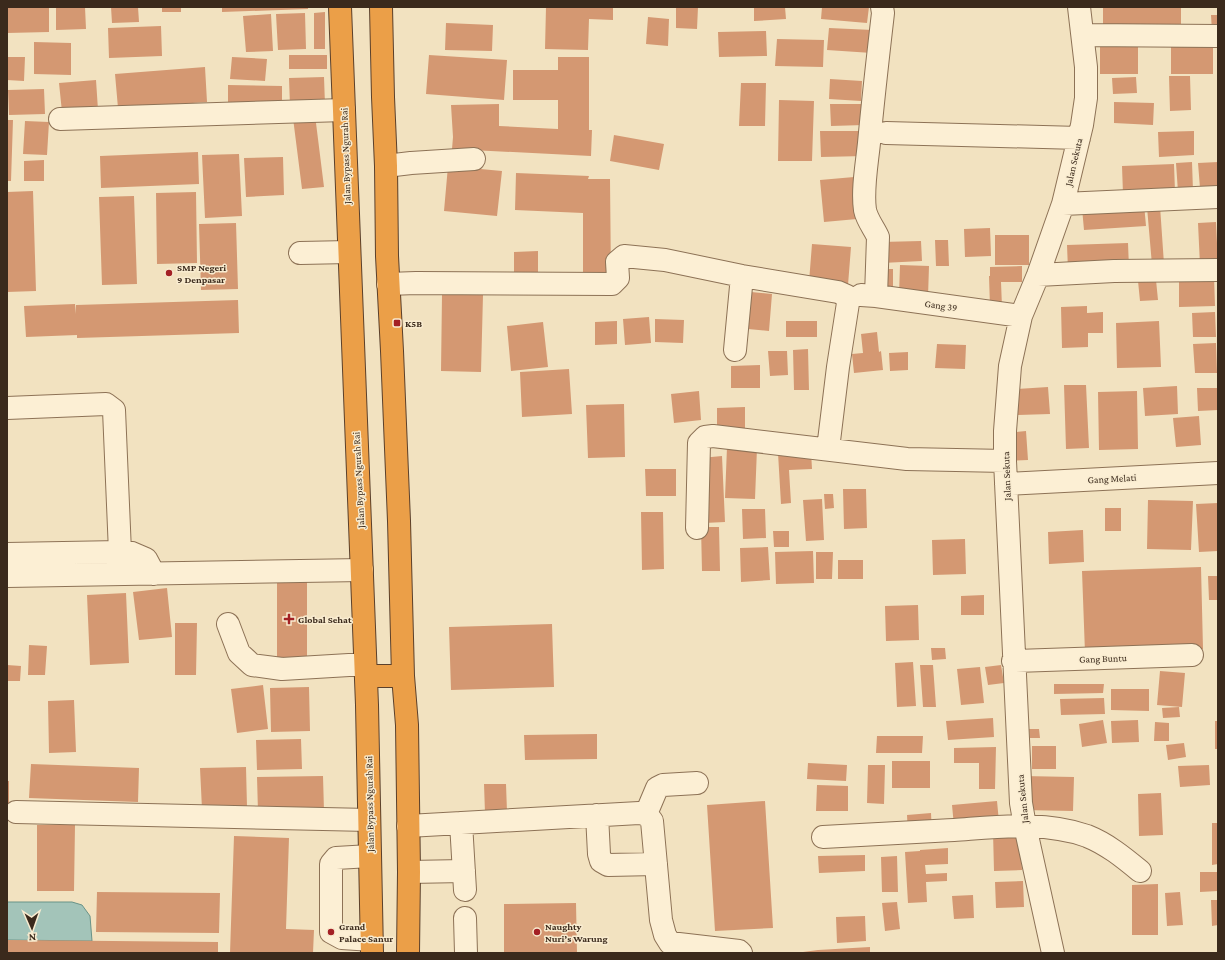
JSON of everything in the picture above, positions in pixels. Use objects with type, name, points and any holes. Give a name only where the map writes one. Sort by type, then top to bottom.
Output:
[{"type":"highway","name":"Jalan Bypass Ngurah Rai","points":[[340,7],[366,671],[372,946]]},
{"type":"highway","points":[[381,7],[382,97],[386,166],[388,284],[399,522],[403,676],[407,725],[409,872],[408,953]]},
{"type":"highway","points":[[366,671],[403,676]]},
{"type":"street","name":"Gang 39","points":[[882,7],[883,13],[866,169],[865,209],[867,218],[876,231],[878,237],[868,296],[1022,316]]},
{"type":"street","name":"Jalan Sekuta","points":[[1054,953],[1021,803],[1005,461],[1005,431],[1010,366],[1022,316],[1064,204],[1079,138],[1086,98],[1086,67],[1079,7]]},
{"type":"street","points":[[1083,35],[1218,36]]},
{"type":"street","points":[[60,119],[344,110]]},
{"type":"street","points":[[886,133],[1079,138]]},
{"type":"street","points":[[386,166],[474,159]]},
{"type":"street","points":[[1064,204],[1218,197]]},
{"type":"street","points":[[300,252],[349,252]]},
{"type":"street","points":[[388,284],[612,284],[618,278],[617,262],[624,256],[665,260],[742,276],[838,292],[847,296],[848,303],[838,367],[828,449]]},
{"type":"street","points":[[1038,275],[1114,271],[1218,270]]},
{"type":"street","points":[[735,350],[742,276]]},
{"type":"street","points":[[7,408],[106,404],[114,410],[120,552]]},
{"type":"street","points":[[696,528],[699,443],[705,437],[713,436],[907,459],[1005,461]]},
{"type":"street","name":"Gang Melati","points":[[1006,484],[1218,473]]},
{"type":"street","points":[[7,554],[120,552],[146,559],[154,574]]},
{"type":"street","points":[[7,576],[362,570]]},
{"type":"street","points":[[228,624],[239,653],[252,665],[282,669],[348,665],[366,671]]},
{"type":"street","name":"Gang Buntu","points":[[1014,665],[1191,659]]},
{"type":"street","points":[[646,814],[657,788],[662,785],[697,783]]},
{"type":"street","points":[[16,812],[369,820]]},
{"type":"street","points":[[408,826],[639,812],[646,814],[652,821],[664,935],[670,943],[739,951],[740,953]]},
{"type":"street","points":[[596,815],[599,854],[601,861],[608,865],[656,864]]},
{"type":"street","points":[[409,872],[464,880],[461,823]]},
{"type":"street","points":[[823,837],[1025,826],[1068,831],[1087,836],[1108,846],[1123,856],[1140,871]]},
{"type":"street","points":[[370,856],[336,858],[331,864],[331,932],[342,938],[372,946]]},
{"type":"street","points":[[465,918],[466,953]]},
{"type":"water","points":[[7,902],[72,902],[82,905],[90,916],[92,941],[7,940]]},
{"type":"building","points":[[7,7],[49,7],[49,32],[7,33]]},
{"type":"building","points":[[56,7],[85,7],[86,29],[56,30]]},
{"type":"building","points":[[111,7],[138,7],[139,22],[112,23]]},
{"type":"building","points":[[162,7],[181,7],[181,12],[162,12]]},
{"type":"building","points":[[222,7],[308,7],[308,9],[222,12]]},
{"type":"building","points":[[546,7],[613,7],[613,20],[589,19],[588,50],[545,49]]},
{"type":"building","points":[[676,7],[698,7],[697,29],[676,28]]},
{"type":"building","points":[[754,7],[785,7],[786,19],[754,21]]},
{"type":"building","points":[[822,7],[869,7],[867,23],[821,19]]},
{"type":"building","points":[[1103,7],[1181,7],[1181,29],[1103,29]]},
{"type":"building","points":[[325,12],[325,49],[314,49],[314,13]]},
{"type":"building","points":[[305,13],[306,49],[278,50],[276,14]]},
{"type":"building","points":[[271,14],[273,51],[246,52],[243,16]]},
{"type":"building","points":[[1211,15],[1218,15],[1218,32],[1212,32]]},
{"type":"building","points":[[648,17],[669,19],[668,46],[646,44]]},
{"type":"building","points":[[446,23],[493,25],[492,51],[445,50]]},
{"type":"building","points":[[161,26],[162,56],[109,58],[108,28]]},
{"type":"building","points":[[829,28],[873,30],[872,53],[827,50]]},
{"type":"building","points":[[766,31],[767,56],[719,57],[718,32]]},
{"type":"building","points":[[1171,38],[1213,38],[1213,74],[1171,74]]},
{"type":"building","points":[[777,39],[824,40],[823,67],[775,66]]},
{"type":"building","points":[[1100,40],[1138,40],[1138,74],[1100,74]]},
{"type":"building","points":[[34,42],[71,43],[71,75],[34,74]]},
{"type":"building","points":[[289,55],[327,55],[327,69],[289,69]]},
{"type":"building","points":[[429,55],[507,60],[504,100],[426,94]]},
{"type":"building","points":[[7,57],[25,57],[24,81],[7,80]]},
{"type":"building","points":[[232,57],[267,59],[265,81],[230,79]]},
{"type":"building","points":[[558,57],[589,57],[589,130],[592,130],[591,156],[452,149],[453,137],[451,105],[499,104],[499,126],[558,129],[558,100],[513,100],[513,70],[558,70]]},
{"type":"building","points":[[205,67],[207,102],[118,108],[115,74]]},
{"type":"building","points":[[1169,76],[1190,76],[1191,110],[1170,111]]},
{"type":"building","points":[[324,77],[325,105],[290,106],[289,78]]},
{"type":"building","points":[[1136,77],[1137,93],[1113,94],[1112,78]]},
{"type":"building","points":[[830,79],[862,81],[861,101],[829,99]]},
{"type":"building","points":[[96,80],[98,110],[62,112],[59,83]]},
{"type":"building","points":[[741,83],[766,83],[765,126],[739,126]]},
{"type":"building","points":[[228,85],[282,86],[282,103],[228,102]]},
{"type":"building","points":[[44,89],[45,114],[9,115],[8,90]]},
{"type":"building","points":[[779,100],[814,101],[812,161],[778,161]]},
{"type":"building","points":[[1114,102],[1154,103],[1153,125],[1114,123]]},
{"type":"building","points":[[830,104],[864,104],[864,125],[831,126]]},
{"type":"building","points":[[315,115],[324,187],[302,189],[293,118]]},
{"type":"building","points":[[7,120],[13,120],[11,181],[7,181]]},
{"type":"building","points":[[25,121],[49,122],[47,155],[23,154]]},
{"type":"building","points":[[820,131],[865,131],[865,156],[821,157]]},
{"type":"building","points":[[1194,131],[1194,155],[1159,157],[1158,132]]},
{"type":"building","points":[[614,135],[664,144],[659,170],[610,161]]},
{"type":"building","points":[[198,152],[199,184],[101,188],[100,156]]},
{"type":"building","points":[[239,154],[242,216],[205,218],[202,155]]},
{"type":"building","points":[[283,157],[284,195],[246,197],[244,158]]},
{"type":"building","points":[[44,160],[44,181],[24,181],[24,161]]},
{"type":"building","points":[[1192,162],[1193,191],[1178,192],[1176,163]]},
{"type":"building","points":[[1218,162],[1218,187],[1200,188],[1198,163]]},
{"type":"building","points":[[1174,164],[1175,192],[1123,194],[1122,166]]},
{"type":"building","points":[[448,166],[502,171],[497,216],[444,211]]},
{"type":"building","points":[[516,173],[589,176],[588,179],[610,179],[611,280],[583,281],[583,213],[515,210]]},
{"type":"building","points":[[854,177],[857,219],[824,222],[820,180]]},
{"type":"building","points":[[33,191],[36,291],[7,292],[7,192]]},
{"type":"building","points":[[196,192],[197,263],[157,264],[156,193]]},
{"type":"building","points":[[134,196],[137,284],[102,285],[99,197]]},
{"type":"building","points":[[1144,204],[1146,226],[1084,230],[1082,208]]},
{"type":"building","points":[[1160,206],[1164,264],[1152,265],[1147,207]]},
{"type":"building","points":[[1216,222],[1218,264],[1200,265],[1198,223]]},
{"type":"building","points":[[236,223],[238,289],[201,290],[199,224]]},
{"type":"building","points":[[990,228],[991,256],[965,257],[964,229]]},
{"type":"building","points":[[995,235],[1029,235],[1029,265],[995,265]]},
{"type":"building","points":[[935,240],[948,240],[949,266],[936,266]]},
{"type":"building","points":[[921,241],[922,261],[882,263],[881,242]]},
{"type":"building","points":[[1128,243],[1129,268],[1068,270],[1067,245]]},
{"type":"building","points":[[812,244],[851,247],[848,285],[809,282]]},
{"type":"building","points":[[538,251],[538,277],[514,277],[514,252]]},
{"type":"building","points":[[900,265],[929,266],[928,297],[899,295]]},
{"type":"building","points":[[1022,266],[1022,282],[1001,282],[1002,307],[990,307],[990,267]]},
{"type":"building","points":[[880,269],[893,269],[893,292],[881,292]]},
{"type":"building","points":[[1214,276],[1215,306],[1179,307],[1179,277]]},
{"type":"building","points":[[1156,280],[1158,300],[1140,301],[1138,281]]},
{"type":"building","points":[[751,292],[772,294],[769,331],[748,329]]},
{"type":"building","points":[[442,295],[483,295],[481,372],[441,371]]},
{"type":"building","points":[[238,300],[239,333],[77,338],[77,335],[26,337],[24,306],[75,304],[76,314],[76,305]]},
{"type":"building","points":[[1087,306],[1087,313],[1103,312],[1103,333],[1088,333],[1088,347],[1062,348],[1061,307]]},
{"type":"building","points":[[1215,312],[1216,337],[1193,337],[1192,313]]},
{"type":"building","points":[[649,317],[651,343],[625,345],[623,319]]},
{"type":"building","points":[[655,319],[684,320],[683,343],[655,342]]},
{"type":"building","points":[[617,321],[617,344],[595,345],[595,322]]},
{"type":"building","points":[[786,321],[817,321],[817,337],[786,337]]},
{"type":"building","points":[[1159,321],[1161,367],[1117,368],[1116,323]]},
{"type":"building","points":[[543,322],[548,367],[511,371],[507,326]]},
{"type":"building","points":[[877,332],[883,370],[854,373],[852,354],[863,353],[861,334]]},
{"type":"building","points":[[1216,343],[1217,373],[1195,373],[1193,344]]},
{"type":"building","points":[[937,344],[966,345],[965,369],[935,368]]},
{"type":"building","points":[[808,349],[809,390],[794,390],[793,350]]},
{"type":"building","points":[[768,351],[787,351],[788,375],[770,376]]},
{"type":"building","points":[[908,352],[908,370],[890,371],[889,353]]},
{"type":"building","points":[[760,365],[760,388],[731,388],[731,366]]},
{"type":"building","points":[[569,369],[572,414],[522,417],[520,372]]},
{"type":"building","points":[[1064,385],[1086,385],[1089,448],[1066,449]]},
{"type":"building","points":[[1177,386],[1178,414],[1145,416],[1143,388]]},
{"type":"building","points":[[1048,387],[1050,414],[1018,415],[1017,389]]},
{"type":"building","points":[[1197,388],[1218,388],[1218,410],[1198,411]]},
{"type":"building","points":[[699,391],[701,420],[674,423],[671,394]]},
{"type":"building","points":[[1137,391],[1138,449],[1099,450],[1098,392]]},
{"type":"building","points":[[624,404],[625,457],[588,458],[586,405]]},
{"type":"building","points":[[745,407],[745,431],[717,431],[717,408]]},
{"type":"building","points":[[1199,416],[1201,445],[1176,447],[1173,418]]},
{"type":"building","points":[[1026,431],[1028,460],[1008,461],[1005,433]]},
{"type":"building","points":[[727,447],[757,448],[755,499],[725,498]]},
{"type":"building","points":[[811,451],[812,469],[789,470],[791,503],[781,504],[778,453]]},
{"type":"building","points":[[722,456],[725,522],[704,523],[701,458]]},
{"type":"building","points":[[645,469],[676,469],[676,496],[646,496]]},
{"type":"building","points":[[843,489],[866,489],[867,528],[844,529]]},
{"type":"building","points":[[824,494],[833,494],[834,508],[825,509]]},
{"type":"building","points":[[822,499],[824,540],[806,541],[803,500]]},
{"type":"building","points":[[1148,500],[1193,501],[1191,550],[1147,549]]},
{"type":"building","points":[[1218,503],[1218,551],[1199,552],[1196,504]]},
{"type":"building","points":[[1105,508],[1121,508],[1121,531],[1105,531]]},
{"type":"building","points":[[742,509],[765,509],[766,538],[743,539]]},
{"type":"building","points":[[641,512],[663,512],[664,569],[642,570]]},
{"type":"building","points":[[701,527],[719,527],[720,571],[702,571]]},
{"type":"building","points":[[1083,530],[1084,562],[1049,564],[1048,532]]},
{"type":"building","points":[[773,531],[789,531],[789,547],[774,547]]},
{"type":"building","points":[[965,539],[966,574],[933,575],[932,540]]},
{"type":"building","points":[[768,547],[770,580],[741,582],[740,548]]},
{"type":"building","points":[[813,551],[814,583],[776,584],[775,552]]},
{"type":"building","points":[[816,552],[833,552],[832,579],[816,579]]},
{"type":"building","points":[[838,560],[863,560],[863,579],[838,579]]},
{"type":"building","points":[[1201,567],[1203,649],[1085,653],[1082,571]]},
{"type":"building","points":[[1208,576],[1218,576],[1218,600],[1209,600]]},
{"type":"building","points":[[277,582],[307,582],[307,662],[277,662]]},
{"type":"building","points":[[167,588],[172,637],[139,640],[133,592]]},
{"type":"building","points":[[126,593],[129,663],[90,665],[87,595]]},
{"type":"building","points":[[984,595],[984,615],[961,615],[961,596]]},
{"type":"building","points":[[918,605],[919,640],[886,641],[885,606]]},
{"type":"building","points":[[175,623],[197,623],[196,675],[175,675]]},
{"type":"building","points":[[552,624],[554,687],[451,690],[449,627]]},
{"type":"building","points":[[29,645],[47,646],[45,675],[28,675]]},
{"type":"building","points":[[931,648],[945,648],[946,659],[932,660]]},
{"type":"building","points":[[913,662],[916,706],[897,707],[895,663]]},
{"type":"building","points":[[7,665],[21,666],[20,681],[7,681]]},
{"type":"building","points":[[920,665],[933,665],[936,707],[923,707]]},
{"type":"building","points":[[1001,665],[1004,683],[988,685],[985,667]]},
{"type":"building","points":[[980,667],[984,703],[961,705],[957,669]]},
{"type":"building","points":[[1160,671],[1185,673],[1182,707],[1157,705]]},
{"type":"building","points":[[1054,684],[1104,684],[1103,693],[1054,694]]},
{"type":"building","points":[[263,685],[268,729],[237,733],[231,689]]},
{"type":"building","points":[[309,687],[310,731],[271,732],[270,688]]},
{"type":"building","points":[[1111,689],[1149,689],[1149,711],[1111,710]]},
{"type":"building","points":[[1104,698],[1105,714],[1061,715],[1060,699]]},
{"type":"building","points":[[74,700],[76,752],[49,753],[48,701]]},
{"type":"building","points":[[1179,707],[1180,717],[1163,718],[1162,708]]},
{"type":"building","points":[[993,718],[994,737],[948,740],[946,721]]},
{"type":"building","points":[[1103,720],[1107,743],[1082,747],[1079,724]]},
{"type":"building","points":[[1138,720],[1139,742],[1112,743],[1111,721]]},
{"type":"building","points":[[1215,721],[1218,721],[1218,749],[1215,749]]},
{"type":"building","points":[[1155,722],[1169,723],[1169,741],[1154,741]]},
{"type":"building","points":[[1029,729],[1039,729],[1040,738],[1030,738]]},
{"type":"building","points":[[597,734],[597,759],[525,760],[524,735]]},
{"type":"building","points":[[877,736],[923,736],[922,753],[876,753]]},
{"type":"building","points":[[301,739],[302,769],[257,770],[256,740]]},
{"type":"building","points":[[1184,743],[1186,757],[1168,760],[1166,745]]},
{"type":"building","points":[[1032,746],[1056,746],[1056,769],[1032,769]]},
{"type":"building","points":[[996,747],[995,789],[979,789],[979,763],[954,763],[954,748]]},
{"type":"building","points":[[892,761],[930,761],[930,788],[892,788]]},
{"type":"building","points":[[808,763],[847,765],[846,781],[807,779]]},
{"type":"building","points":[[31,764],[139,768],[138,802],[29,798]]},
{"type":"building","points":[[868,765],[885,765],[884,804],[867,803]]},
{"type":"building","points":[[1209,765],[1210,785],[1180,787],[1178,766]]},
{"type":"building","points":[[246,767],[247,807],[202,809],[200,768]]},
{"type":"building","points":[[323,776],[324,811],[258,812],[257,777]]},
{"type":"building","points":[[1023,776],[1074,777],[1073,811],[1022,810]]},
{"type":"building","points":[[7,781],[9,781],[9,808],[7,808]]},
{"type":"building","points":[[484,784],[506,784],[507,812],[485,813]]},
{"type":"building","points":[[817,785],[848,786],[848,811],[816,811]]},
{"type":"building","points":[[1161,793],[1163,835],[1139,836],[1138,794]]},
{"type":"building","points":[[765,801],[773,928],[715,931],[707,805]]},
{"type":"building","points":[[997,801],[999,822],[954,826],[952,805]]},
{"type":"building","points":[[931,813],[932,834],[908,835],[907,815]]},
{"type":"building","points":[[1212,823],[1218,823],[1218,864],[1212,865]]},
{"type":"building","points":[[37,825],[75,825],[74,891],[37,891]]},
{"type":"building","points":[[1020,831],[1022,870],[994,871],[993,832]]},
{"type":"building","points":[[234,836],[289,838],[286,929],[314,930],[313,953],[230,953]]},
{"type":"building","points":[[948,848],[948,864],[925,865],[926,874],[947,873],[947,881],[926,882],[927,902],[908,903],[905,852]]},
{"type":"building","points":[[865,855],[865,871],[819,873],[818,856]]},
{"type":"building","points":[[897,856],[898,892],[882,892],[881,857]]},
{"type":"building","points":[[1200,872],[1218,872],[1218,891],[1200,892]]},
{"type":"building","points":[[1023,881],[1024,907],[996,908],[995,882]]},
{"type":"building","points":[[1158,884],[1158,935],[1132,935],[1132,885]]},
{"type":"building","points":[[97,892],[220,893],[219,933],[96,932]]},
{"type":"building","points":[[1180,892],[1183,925],[1167,926],[1165,893]]},
{"type":"building","points":[[973,895],[974,918],[954,919],[952,896]]},
{"type":"building","points":[[1211,900],[1218,900],[1218,925],[1212,926]]},
{"type":"building","points":[[897,902],[900,929],[885,931],[882,903]]},
{"type":"building","points":[[576,903],[577,953],[504,953],[504,904]]},
{"type":"building","points":[[865,916],[866,941],[837,943],[836,917]]},
{"type":"building","points":[[7,940],[218,942],[218,953],[7,953]]},
{"type":"building","points":[[870,947],[870,953],[803,953],[818,950]]},
{"type":"place","name":"SMP Negeri 9 Denpasar","points":[[169,273]]},
{"type":"place","name":"K5B","points":[[397,323]]},
{"type":"place","name":"Global Sehat","points":[[289,619]]},
{"type":"place","name":"Grand Palace Sanur","points":[[331,932]]},
{"type":"place","name":"Naughty Nuri’s Warung","points":[[537,932]]}]
